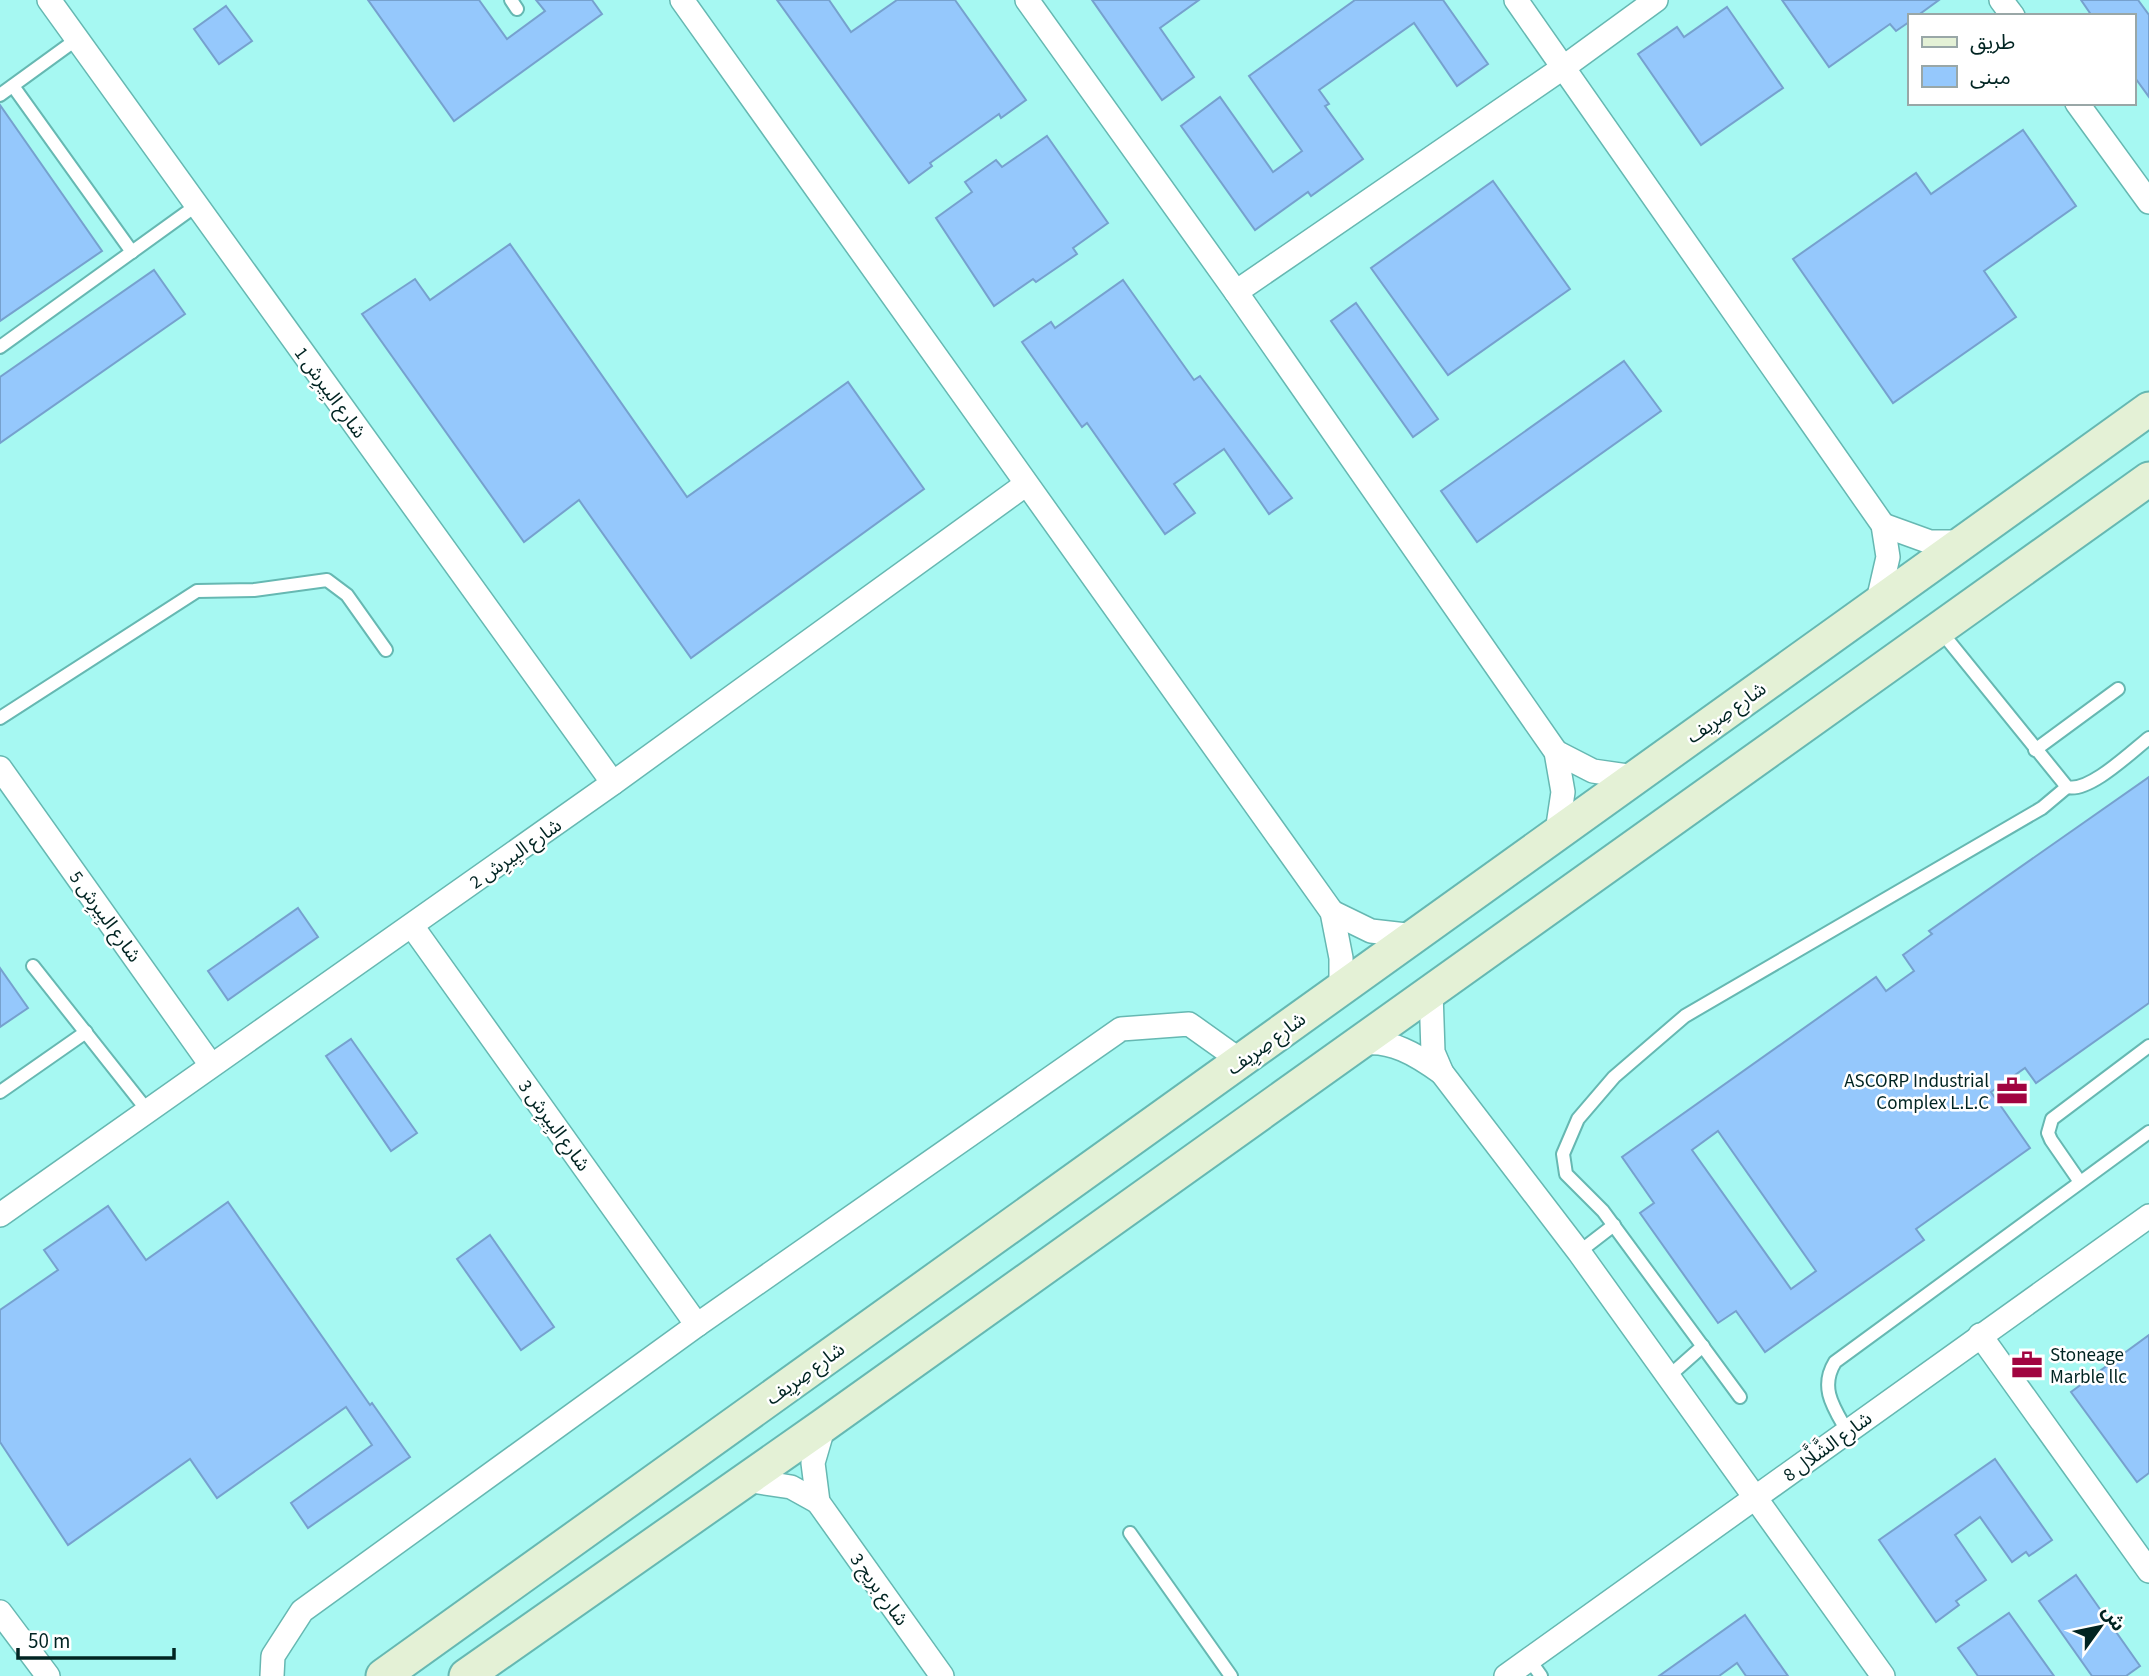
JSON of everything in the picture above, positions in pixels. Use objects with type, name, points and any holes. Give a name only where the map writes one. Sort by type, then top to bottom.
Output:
[{"type":"main road","name":"شارع صِرِيف","points":[[383,1676],[2149,409]]},
{"type":"main road","points":[[466,1676],[824,1425],[2149,479]]},
{"type":"street","name":"شارع البِيرِش 1","points":[[49,0],[613,783]]},
{"type":"street","points":[[682,0],[1025,485],[1332,912],[1339,942],[1341,989]]},
{"type":"street","points":[[1027,0],[1236,292],[1556,752],[1563,792],[1558,832]]},
{"type":"street","points":[[1516,0],[1883,525],[1887,565],[1877,605]]},
{"type":"street","points":[[1236,292],[1564,68],[1656,0]]},
{"type":"street","points":[[2079,105],[2145,188]]},
{"type":"street","name":"شارع البِيرِش 2","points":[[0,1215],[613,783],[1025,485]]},
{"type":"street","points":[[1883,525],[1922,541],[1963,542]]},
{"type":"street","points":[[1556,752],[1593,771],[1634,777]]},
{"type":"street","name":"شارع البِيرِش 5","points":[[0,768],[211,1065]]},
{"type":"street","points":[[1332,912],[1371,931],[1415,936]]},
{"type":"street","name":"شارع البِيرِش 3","points":[[412,926],[697,1325]]},
{"type":"street","points":[[1432,992],[1433,1052],[1442,1073],[1578,1252],[1883,1676]]},
{"type":"street","points":[[272,1676],[273,1656],[302,1611],[697,1325],[1121,1029],[1189,1024],[1241,1061]]},
{"type":"street","points":[[1359,1044],[1374,1041],[1395,1046],[1420,1057],[1442,1073]]},
{"type":"street","name":"شارع الشَّلَّال 8","points":[[1506,1676],[1535,1668],[1755,1497],[2149,1216]]},
{"type":"street","points":[[1980,1335],[2149,1571]]},
{"type":"street","name":"شارع بريج 3","points":[[818,1502],[813,1462],[824,1425]]},
{"type":"street","name":"شارع بريج 3","points":[[746,1480],[784,1485],[818,1502],[942,1676]]},
{"type":"street","points":[[0,1612],[48,1676]]},
{"type":"lane","points":[[0,95],[77,39]]},
{"type":"lane","points":[[13,86],[132,252]]},
{"type":"lane","points":[[0,347],[197,205]]},
{"type":"lane","points":[[0,718],[197,591],[254,590],[327,580],[347,595],[386,650]]},
{"type":"lane","points":[[1939,629],[2067,787]]},
{"type":"lane","points":[[2035,750],[2118,689]]},
{"type":"lane","points":[[1740,1397],[1614,1226],[1566,1174],[1563,1154],[1578,1119],[1614,1077],[1660,1035],[1711,999],[2042,808],[2067,787],[2081,788],[2088,785],[2149,738]]},
{"type":"lane","points":[[33,966],[147,1110]]},
{"type":"lane","points":[[0,1092],[86,1032]]},
{"type":"lane","points":[[2080,1182],[2051,1140],[2049,1126],[2052,1119],[2149,1046]]},
{"type":"lane","points":[[1847,1431],[1827,1390],[1830,1370],[1835,1362],[2149,1132]]},
{"type":"lane","points":[[1578,1252],[1614,1226]]},
{"type":"lane","points":[[1668,1377],[1703,1346]]},
{"type":"lane","points":[[1129,1533],[1231,1676]]},
{"type":"building","points":[[368,0],[479,0],[507,39],[545,11],[536,0],[592,0],[602,14],[454,121]]},
{"type":"building","points":[[777,0],[829,0],[851,32],[897,0],[955,0],[1026,100],[1001,118],[999,114],[930,163],[932,166],[909,183]]},
{"type":"building","points":[[1092,0],[1199,0],[1160,28],[1194,77],[1162,100]]},
{"type":"building","points":[[1355,0],[1443,0],[1488,64],[1457,86],[1414,23],[1319,90],[1329,104],[1325,106],[1363,159],[1311,196],[1308,192],[1255,230],[1181,126],[1220,97],[1273,172],[1302,151],[1249,76]]},
{"type":"building","points":[[1782,0],[1939,0],[1920,14],[1908,14],[1908,23],[1896,31],[1890,24],[1829,67]]},
{"type":"building","points":[[2081,0],[2138,0],[2149,15],[2149,97],[2135,78],[2135,14],[2091,14]]},
{"type":"building","points":[[226,6],[252,41],[219,64],[194,29]]},
{"type":"building","points":[[1727,7],[1783,88],[1701,145],[1638,54],[1677,27],[1684,37]]},
{"type":"building","points":[[0,105],[102,251],[0,321]]},
{"type":"building","points":[[2023,130],[2076,206],[1984,271],[2016,317],[1893,403],[1793,259],[1916,173],[1931,194]]},
{"type":"building","points":[[1047,136],[1108,223],[1073,248],[1077,254],[1036,282],[1033,279],[994,306],[936,218],[972,192],[965,182],[996,160],[1002,167]]},
{"type":"building","points":[[1493,181],[1570,289],[1448,375],[1371,268]]},
{"type":"building","points":[[510,244],[687,497],[848,382],[924,489],[691,658],[579,500],[524,542],[362,314],[415,279],[430,300]]},
{"type":"building","points":[[154,270],[185,314],[0,443],[0,377]]},
{"type":"building","points":[[1123,280],[1194,380],[1200,376],[1292,498],[1269,514],[1224,449],[1174,484],[1195,513],[1165,534],[1087,423],[1082,427],[1022,342],[1051,322],[1055,328]]},
{"type":"building","points":[[1356,303],[1438,419],[1413,437],[1331,321]]},
{"type":"building","points":[[1624,361],[1661,411],[1477,542],[1441,491]]},
{"type":"building","points":[[2149,777],[2149,1003],[2036,1083],[2025,1068],[1991,1092],[2030,1148],[1916,1229],[1924,1240],[1765,1352],[1736,1311],[1718,1323],[1640,1213],[1654,1203],[1622,1157],[1876,977],[1886,991],[1914,971],[1903,955],[1932,934],[1929,931]],"holes":[[[1718,1131],[1816,1271],[1791,1289],[1692,1150]]]},
{"type":"building","points":[[298,908],[318,937],[228,1000],[208,971]]},
{"type":"building","points":[[0,968],[28,1008],[0,1027]]},
{"type":"building","points":[[351,1039],[417,1133],[391,1151],[326,1056]]},
{"type":"building","points":[[228,1202],[370,1405],[372,1403],[410,1457],[308,1528],[291,1503],[372,1445],[346,1407],[217,1498],[190,1459],[68,1545],[0,1442],[0,1310],[58,1270],[44,1250],[108,1206],[146,1260]]},
{"type":"building","points":[[490,1235],[554,1327],[521,1350],[457,1259]]},
{"type":"building","points":[[2149,1335],[2149,1473],[2137,1482],[2071,1392]]},
{"type":"building","points":[[1995,1459],[2052,1540],[2029,1556],[2026,1552],[2012,1562],[1980,1517],[1955,1535],[1986,1580],[1956,1601],[1959,1605],[1936,1622],[1879,1540]]},
{"type":"building","points":[[2076,1575],[2140,1666],[2126,1676],[2092,1676],[2039,1601]]},
{"type":"building","points":[[2009,1613],[2054,1676],[1978,1676],[1958,1648]]},
{"type":"building","points":[[1745,1615],[1788,1676],[1746,1676],[1737,1663],[1719,1676],[1659,1676]]},
{"type":"place","name":"ASCORP Industrial Complex L.L.C","points":[[2012,1091]]},
{"type":"place","name":"Stoneage Marble llc","points":[[2027,1365]]}]
